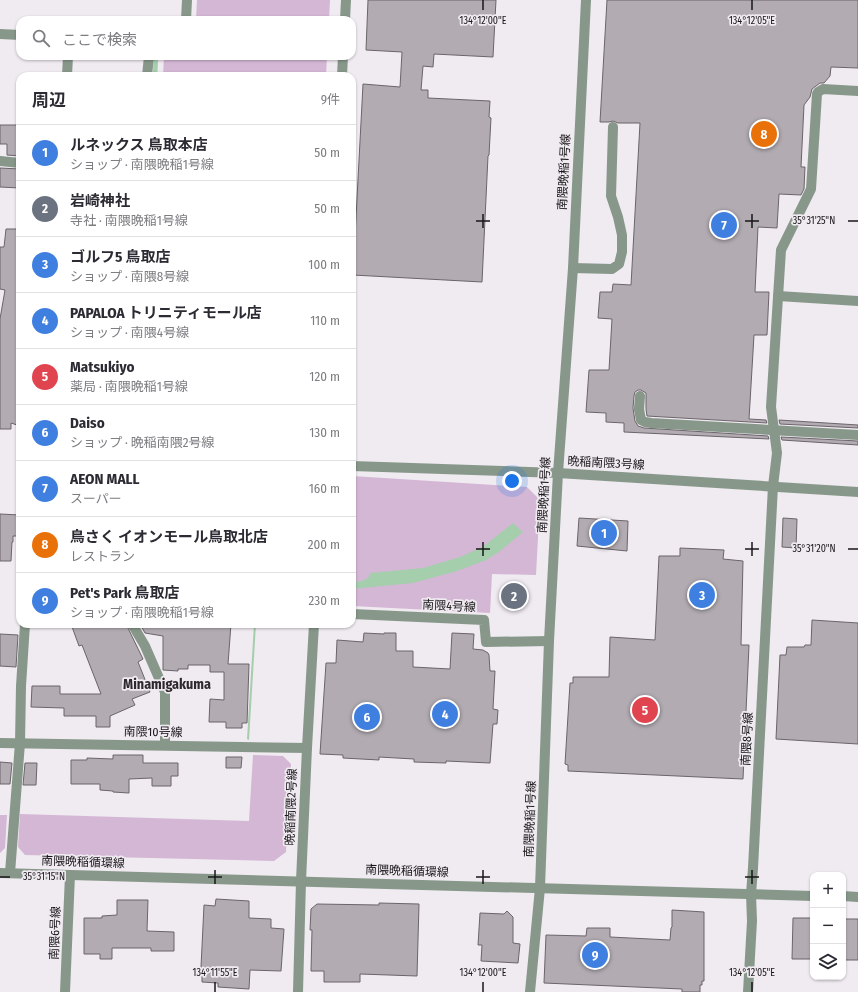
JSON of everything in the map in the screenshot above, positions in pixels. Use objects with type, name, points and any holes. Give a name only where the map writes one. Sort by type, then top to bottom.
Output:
[{"type":"street","points":[[186,16],[187,0]]},
{"type":"street","points":[[345,16],[346,0]]},
{"type":"street","name":"南隈晩稲1号線","points":[[530,992],[540,888],[549,641],[558,473],[572,268],[586,0]]},
{"type":"street","points":[[0,34],[16,35]]},
{"type":"street","points":[[67,72],[68,60]]},
{"type":"street","points":[[148,72],[149,60]]},
{"type":"street","points":[[342,72],[343,60]]},
{"type":"street","name":"南隈8号線","points":[[748,992],[752,921],[751,894],[776,453],[771,407],[781,250],[811,189],[817,94],[823,89],[858,91]]},
{"type":"street","points":[[572,268],[612,269],[618,264],[622,252],[622,235],[611,196],[613,127]]},
{"type":"street","points":[[0,161],[16,162]]},
{"type":"street","points":[[778,296],[858,301]]},
{"type":"street","points":[[640,396],[639,409],[641,420],[645,422],[858,435]]},
{"type":"street","name":"晩稲南隈3号線","points":[[356,466],[558,473],[858,492]]},
{"type":"street","name":"南隈4号線","points":[[356,614],[484,620],[486,642],[549,641]]},
{"type":"street","points":[[5,873],[20,743],[21,686],[25,628]]},
{"type":"street","points":[[134,628],[145,646],[165,692],[165,745]]},
{"type":"street","name":"晩稲南隈2号線","points":[[298,992],[301,882],[314,628]]},
{"type":"street","name":"南隈10号線","points":[[0,743],[307,748]]},
{"type":"street","name":"南隈晩稲循環線","points":[[5,873],[810,896]]},
{"type":"street","name":"南隈6号線","points":[[65,992],[70,875]]},
{"type":"street","points":[[846,896],[858,897]]},
{"type":"shaded area","points":[[197,0],[330,0],[329,16],[196,16]]},
{"type":"shaded area","points":[[164,60],[327,60],[326,72],[163,72]]},
{"type":"shaded area","points":[[356,476],[527,487],[540,500],[536,575],[492,574],[490,613],[356,606]]},
{"type":"shaded area","points":[[513,523],[523,532],[499,552],[486,560],[457,571],[413,583],[356,589],[356,581],[363,581],[369,577],[370,573],[423,568],[460,557],[482,547]]},
{"type":"shaded area","points":[[254,628],[256,628],[249,740],[247,739]]},
{"type":"shaded area","points":[[253,755],[283,756],[291,764],[286,852],[274,861],[25,855],[18,847],[20,814],[249,821]]},
{"type":"shaded area","points":[[0,815],[7,815],[5,848],[0,853]]},
{"type":"building","points":[[368,0],[496,0],[493,57],[434,54],[433,67],[423,66],[421,90],[428,90],[428,98],[490,101],[489,117],[491,118],[482,282],[356,275],[356,218],[363,84],[400,87],[402,52],[366,50]]},
{"type":"building","points":[[607,0],[858,0],[858,68],[831,67],[830,76],[824,83],[820,83],[812,89],[810,97],[804,105],[801,167],[805,167],[804,189],[801,195],[779,194],[777,228],[758,227],[755,292],[769,292],[767,335],[754,335],[749,419],[766,420],[767,423],[647,416],[646,393],[638,390],[635,392],[634,396],[633,408],[635,421],[638,426],[644,428],[768,436],[769,439],[624,432],[624,423],[606,422],[606,413],[586,412],[589,370],[609,370],[612,319],[598,318],[600,292],[612,292],[613,284],[631,285],[640,123],[618,123],[613,121],[600,122]]},
{"type":"building","points":[[0,125],[16,125],[16,156],[7,155],[7,144],[0,144]]},
{"type":"building","points":[[0,168],[16,169],[16,188],[0,187]]},
{"type":"building","points":[[6,229],[16,229],[16,425],[11,423],[11,429],[0,429],[0,319],[5,290],[0,289],[0,247],[4,247]]},
{"type":"building","points":[[779,420],[858,425],[858,428],[780,424]]},
{"type":"building","points":[[781,437],[858,441],[858,445],[782,440]]},
{"type":"building","points":[[0,514],[16,515],[16,536],[13,536],[11,561],[0,561]]},
{"type":"building","points":[[579,518],[628,521],[627,551],[577,546]]},
{"type":"building","points":[[783,518],[797,519],[796,548],[782,547]]},
{"type":"building","points":[[680,548],[724,550],[723,559],[743,561],[741,645],[749,645],[743,779],[568,771],[568,765],[565,764],[570,683],[573,683],[573,677],[609,677],[610,637],[655,640],[659,556],[680,556]]},
{"type":"building","points":[[812,620],[858,623],[858,744],[776,739],[780,655],[786,655],[787,647],[804,647],[805,645],[811,645]]},
{"type":"building","points":[[72,628],[128,628],[143,659],[138,662],[150,692],[132,699],[135,705],[110,716],[110,727],[96,727],[96,716],[64,716],[64,708],[31,707],[32,686],[60,686],[60,694],[101,694],[82,645],[79,646]]},
{"type":"building","points":[[142,628],[231,628],[228,664],[249,664],[247,723],[242,723],[242,728],[226,728],[226,722],[209,722],[210,699],[224,700],[224,672],[210,672],[210,665],[188,665],[188,669],[178,669],[178,671],[163,670],[163,636],[145,633]]},
{"type":"building","points":[[364,633],[396,633],[396,651],[413,651],[413,667],[450,669],[452,633],[474,634],[473,649],[483,650],[488,653],[490,671],[495,671],[493,709],[498,710],[497,724],[493,724],[490,763],[446,761],[446,763],[414,762],[414,759],[379,757],[379,760],[343,758],[343,755],[320,754],[326,663],[336,663],[337,640],[363,642]]},
{"type":"building","points":[[0,634],[18,635],[16,667],[0,666]]},
{"type":"building","points":[[113,755],[143,755],[143,763],[178,763],[178,776],[171,776],[171,786],[152,786],[152,778],[129,779],[129,793],[100,790],[100,784],[71,784],[71,760],[87,760],[87,758],[113,759]]},
{"type":"building","points":[[226,757],[242,757],[241,768],[226,768]]},
{"type":"building","points":[[0,762],[12,763],[10,784],[0,784]]},
{"type":"building","points":[[25,763],[37,763],[36,785],[23,785]]},
{"type":"building","points":[[216,899],[249,901],[249,918],[271,919],[271,928],[284,929],[281,971],[250,970],[249,989],[218,987],[218,983],[202,982],[201,967],[204,905],[215,906]]},
{"type":"building","points":[[117,900],[148,900],[147,931],[174,932],[174,951],[151,951],[151,948],[112,948],[112,959],[100,959],[100,954],[84,954],[84,918],[102,918],[102,916],[117,915]]},
{"type":"building","points":[[379,903],[419,904],[417,976],[360,974],[360,982],[324,982],[324,971],[311,971],[311,909],[317,904],[379,905]]},
{"type":"building","points":[[672,910],[704,912],[704,981],[702,981],[702,985],[700,985],[700,992],[682,992],[682,989],[544,983],[546,935],[586,936],[587,928],[610,928],[610,937],[670,940]]},
{"type":"building","points":[[507,911],[513,917],[513,943],[520,944],[518,963],[481,961],[482,945],[478,945],[480,913],[504,914]]},
{"type":"building","points":[[793,918],[810,918],[810,959],[792,959]]},
{"type":"building","points":[[846,919],[858,919],[858,960],[846,960]]},
{"type":"waterway","points":[[155,72],[156,60]]},
{"type":"place","name":"鳥さく イオンモール鳥取北店","points":[[764,134]]},
{"type":"place","name":"AEON MALL","points":[[724,225]]},
{"type":"place","name":"ルネックス 鳥取本店","points":[[604,533]]},
{"type":"place","name":"ゴルフ5 鳥取店","points":[[702,595]]},
{"type":"place","name":"岩崎神社","points":[[514,596]]},
{"type":"place","name":"Matsukiyo","points":[[645,710]]},
{"type":"place","name":"PAPALOA トリニティモール店","points":[[445,714]]},
{"type":"place","name":"Daiso","points":[[367,717]]},
{"type":"place","name":"Pet's Park 鳥取店","points":[[595,955]]},
{"type":"district","name":"Minamigakuma","points":[[167,684]]}]
